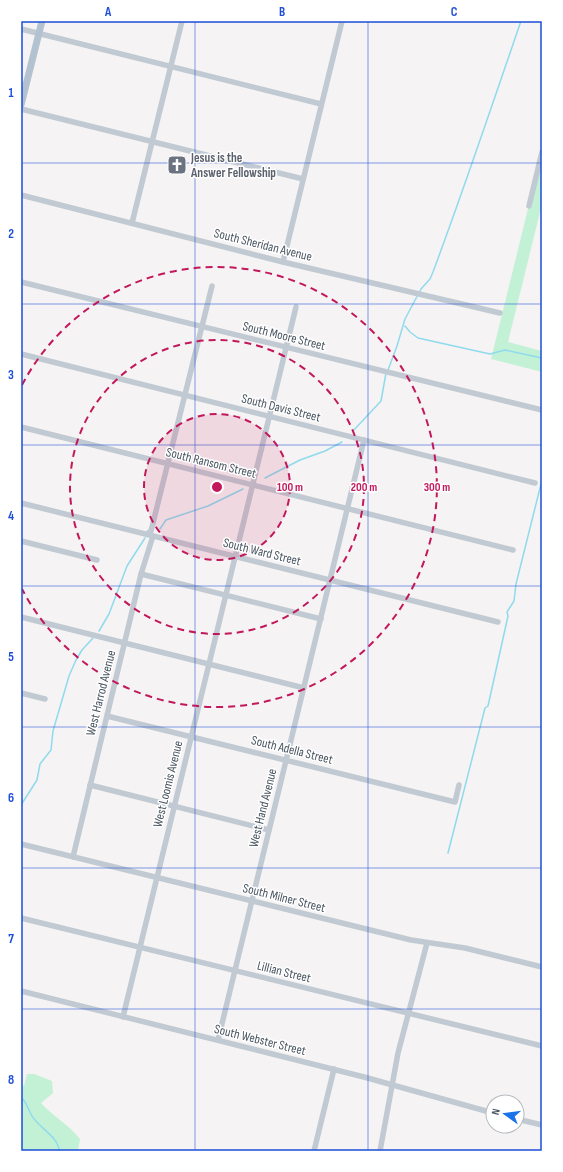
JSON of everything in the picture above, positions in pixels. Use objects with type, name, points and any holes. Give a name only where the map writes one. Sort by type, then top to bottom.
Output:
[{"type":"main road","points":[[21,105],[42,21]]},
{"type":"street","points":[[132,223],[182,21]]},
{"type":"street","points":[[283,262],[342,21]]},
{"type":"street","points":[[21,29],[321,104]]},
{"type":"street","points":[[21,108],[303,178]]},
{"type":"street","points":[[529,206],[542,152]]},
{"type":"street","name":"South Sheridan Avenue","points":[[21,195],[283,262],[500,313]]},
{"type":"street","name":"South Moore Street","points":[[21,282],[542,410]]},
{"type":"street","points":[[147,534],[151,530],[212,286]]},
{"type":"street","name":"West Loomis Avenue","points":[[123,1017],[296,307]]},
{"type":"street","name":"South Davis Street","points":[[21,354],[535,483]]},
{"type":"street","name":"South Ransom Street","points":[[21,427],[512,550]]},
{"type":"street","name":"West Hand Avenue","points":[[218,1040],[364,440]]},
{"type":"street","name":"South Ward Street","points":[[21,503],[498,622]]},
{"type":"street","name":"West Harrod Avenue","points":[[73,856],[141,574],[153,536]]},
{"type":"street","points":[[21,541],[97,560]]},
{"type":"street","points":[[141,574],[321,619]]},
{"type":"street","points":[[21,617],[304,688]]},
{"type":"street","points":[[21,693],[44,699]]},
{"type":"street","name":"South Adella Street","points":[[107,716],[455,802],[459,785]]},
{"type":"street","points":[[90,785],[269,830]]},
{"type":"street","name":"South Milner Street","points":[[21,844],[427,943],[465,948],[542,967]]},
{"type":"street","name":"Lillian Street","points":[[21,918],[542,1046]]},
{"type":"street","points":[[380,1151],[394,1084],[398,1053],[427,943]]},
{"type":"street","name":"South Webster Street","points":[[21,991],[394,1084],[485,1111]]},
{"type":"street","points":[[314,1151],[334,1069]]},
{"type":"street","points":[[525,1121],[542,1125]]},
{"type":"green space","points":[[542,152],[542,204],[508,342],[542,351],[542,372],[491,359]]},
{"type":"green space","points":[[27,1074],[34,1074],[52,1081],[53,1093],[41,1103],[71,1129],[80,1139],[78,1151],[21,1151],[21,1084],[24,1086]]},
{"type":"waterway","points":[[388,370],[405,319],[421,289],[430,279],[433,272],[521,21]]},
{"type":"waterway","points":[[405,326],[418,338],[490,354],[505,350],[542,358]]},
{"type":"waterway","points":[[353,431],[381,401],[386,373]]},
{"type":"waterway","points":[[265,478],[300,460],[325,451],[342,442]]},
{"type":"waterway","points":[[448,853],[485,708],[488,706],[508,616],[507,612],[514,601],[516,584],[542,480]]},
{"type":"waterway","points":[[160,529],[166,520],[208,506],[243,489]]},
{"type":"waterway","points":[[99,631],[109,614],[127,566],[145,538]]},
{"type":"waterway","points":[[21,805],[37,780],[40,764],[51,750],[53,731],[69,676],[82,650],[93,638]]},
{"type":"waterway","points":[[21,1097],[35,1120],[56,1141],[59,1151]]},
{"type":"place","name":"Jesus is the Answer Fellowship","points":[[177,165]]}]
